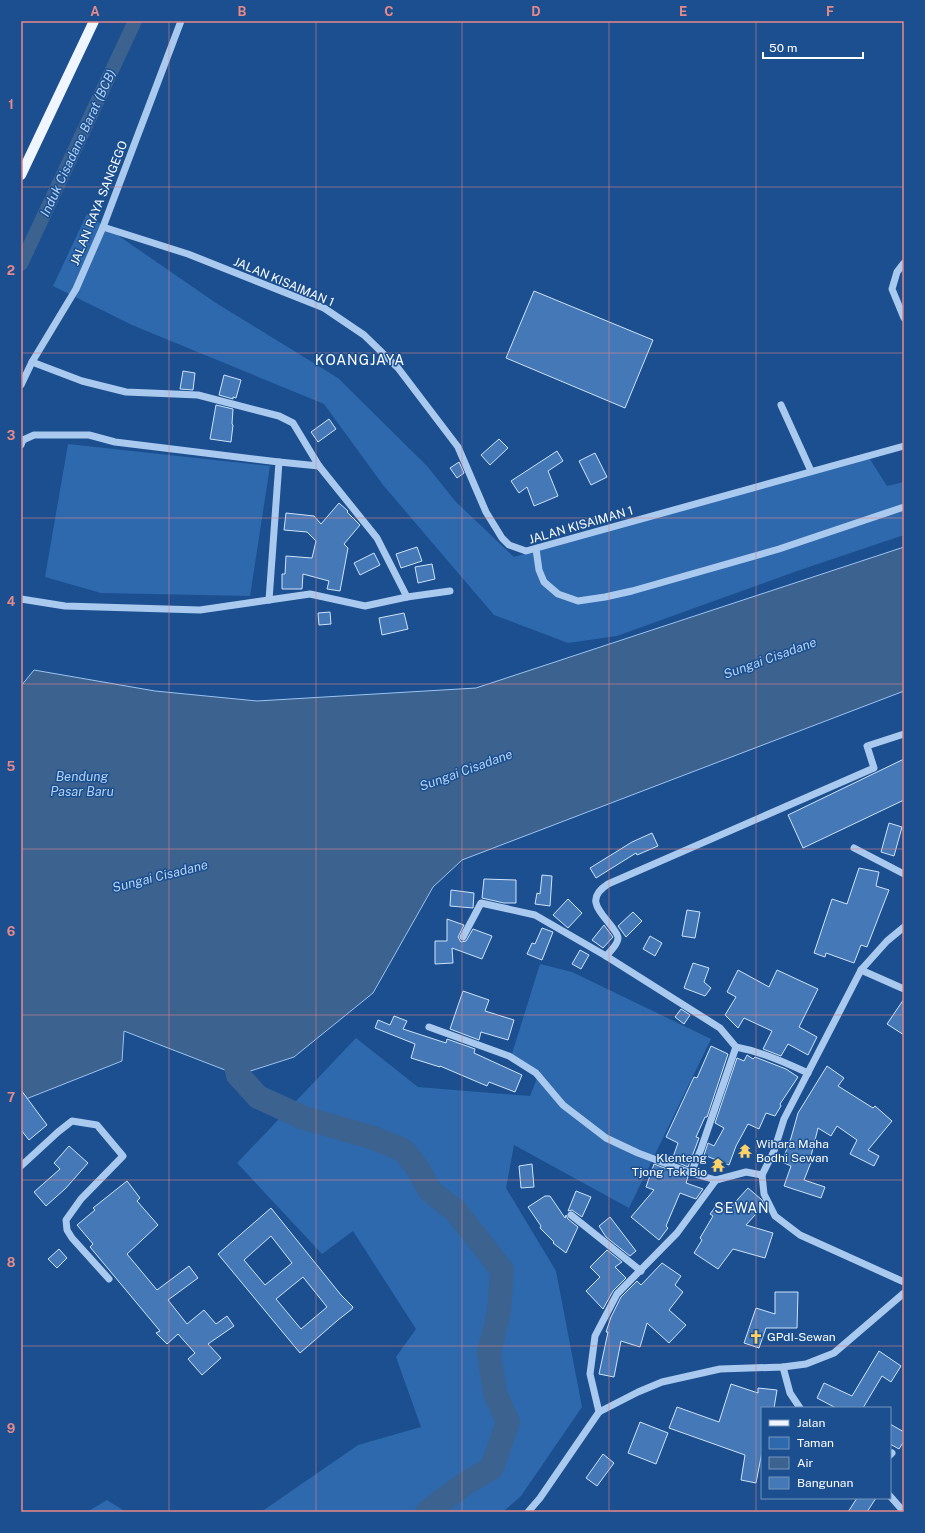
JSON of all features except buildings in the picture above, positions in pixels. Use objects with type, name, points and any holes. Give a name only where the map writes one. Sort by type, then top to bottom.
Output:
[{"type":"main road","points":[[21,176],[94,21]]},
{"type":"street","name":"JALAN RAYA SANGEGO","points":[[21,385],[32,362],[76,289],[103,227],[181,21]]},
{"type":"street","name":"JALAN KISAIMAN 1","points":[[103,227],[188,254],[324,308],[364,335],[398,368],[458,447],[486,512],[502,538],[509,545],[526,551],[904,446]]},
{"type":"street","points":[[904,263],[897,272],[892,289],[904,318]]},
{"type":"street","points":[[32,362],[82,381],[126,392],[198,395],[279,416],[293,423],[319,466],[377,538],[407,597]]},
{"type":"street","points":[[781,405],[811,471]]},
{"type":"street","points":[[21,445],[23,440],[34,435],[89,435],[115,442],[319,466]]},
{"type":"street","points":[[269,600],[279,462]]},
{"type":"street","points":[[536,549],[539,570],[544,582],[558,594],[578,601],[605,597],[779,549],[904,507]]},
{"type":"street","points":[[21,599],[65,606],[200,610],[310,594],[365,606],[407,597],[450,591]]},
{"type":"street","points":[[606,956],[617,941],[617,935],[598,909],[595,902],[596,893],[600,889],[615,881],[874,768],[867,746],[904,734]]},
{"type":"street","points":[[854,848],[904,874]]},
{"type":"street","points":[[463,937],[481,903],[536,915],[606,956],[720,1028],[736,1047],[753,1050],[808,1073]]},
{"type":"street","points":[[904,927],[887,941],[860,970],[784,1119],[774,1151],[762,1175],[764,1194],[775,1216],[800,1235],[904,1282]]},
{"type":"street","points":[[860,970],[904,989]]},
{"type":"street","points":[[429,1027],[509,1056],[536,1073],[563,1105],[606,1138],[638,1153],[691,1173],[716,1180],[746,1172],[762,1175]]},
{"type":"street","points":[[691,1173],[702,1150],[736,1047]]},
{"type":"street","points":[[21,1166],[72,1121],[97,1125],[124,1156],[81,1199],[66,1220],[67,1230],[72,1238],[109,1279]]},
{"type":"street","points":[[599,1412],[590,1374],[595,1336],[617,1294],[677,1233],[716,1180]]},
{"type":"street","points":[[572,1215],[641,1271]]},
{"type":"street","points":[[528,1512],[540,1498],[599,1412],[638,1392],[662,1382],[720,1369],[783,1367],[806,1364],[834,1353],[904,1293]]},
{"type":"street","points":[[783,1367],[790,1393],[799,1407]]},
{"type":"street","points":[[891,1497],[904,1512]]},
{"type":"green space","points":[[87,214],[216,303],[338,378],[427,466],[456,502],[514,557],[866,453],[887,486],[904,482],[904,535],[800,570],[617,636],[568,643],[494,615],[383,485],[324,404],[132,325],[53,286]]},
{"type":"green space","points":[[68,444],[270,466],[250,596],[101,593],[45,577]]},
{"type":"green space","points":[[540,964],[572,972],[711,1039],[629,1208],[514,1145],[506,1188],[556,1271],[582,1407],[521,1496],[503,1512],[261,1512],[358,1445],[421,1427],[396,1357],[416,1329],[353,1231],[322,1254],[237,1163],[356,1038],[418,1087],[530,1096],[540,1071],[510,1060]]},
{"type":"green space","points":[[107,1500],[126,1512],[87,1512]]},
{"type":"water","points":[[904,547],[904,691],[462,860],[433,887],[373,993],[294,1057],[238,1075],[124,1031],[122,1061],[21,1101],[21,686],[34,670],[155,691],[257,701],[476,688]]},
{"type":"waterway","name":"Induk Cisadane Barat (BCB)","points":[[21,264],[135,21]]},
{"type":"waterway","points":[[231,1044],[238,1075],[258,1097],[304,1118],[374,1138],[403,1150],[417,1167],[430,1191],[455,1210],[502,1270],[499,1312],[489,1353],[495,1393],[508,1422],[492,1468],[463,1485],[427,1512]]},
{"type":"place","name":"Wihara Maha Bodhi Sewan","points":[[745,1151]]},
{"type":"place","name":"Klenteng Tjong Tek Bio","points":[[718,1165]]},
{"type":"place","name":"GPdI-Sewan","points":[[756,1337]]},
{"type":"district","name":"KOANGJAYA","points":[[360,360]]},
{"type":"district","name":"SEWAN","points":[[742,1208]]},
{"type":"water label","name":"Sungai Cisadane","points":[[770,658]]},
{"type":"water label","name":"Sungai Cisadane","points":[[466,770]]},
{"type":"water label","name":"Bendung Pasar Baru","points":[[82,784]]},
{"type":"water label","name":"Sungai Cisadane","points":[[160,876]]}]
